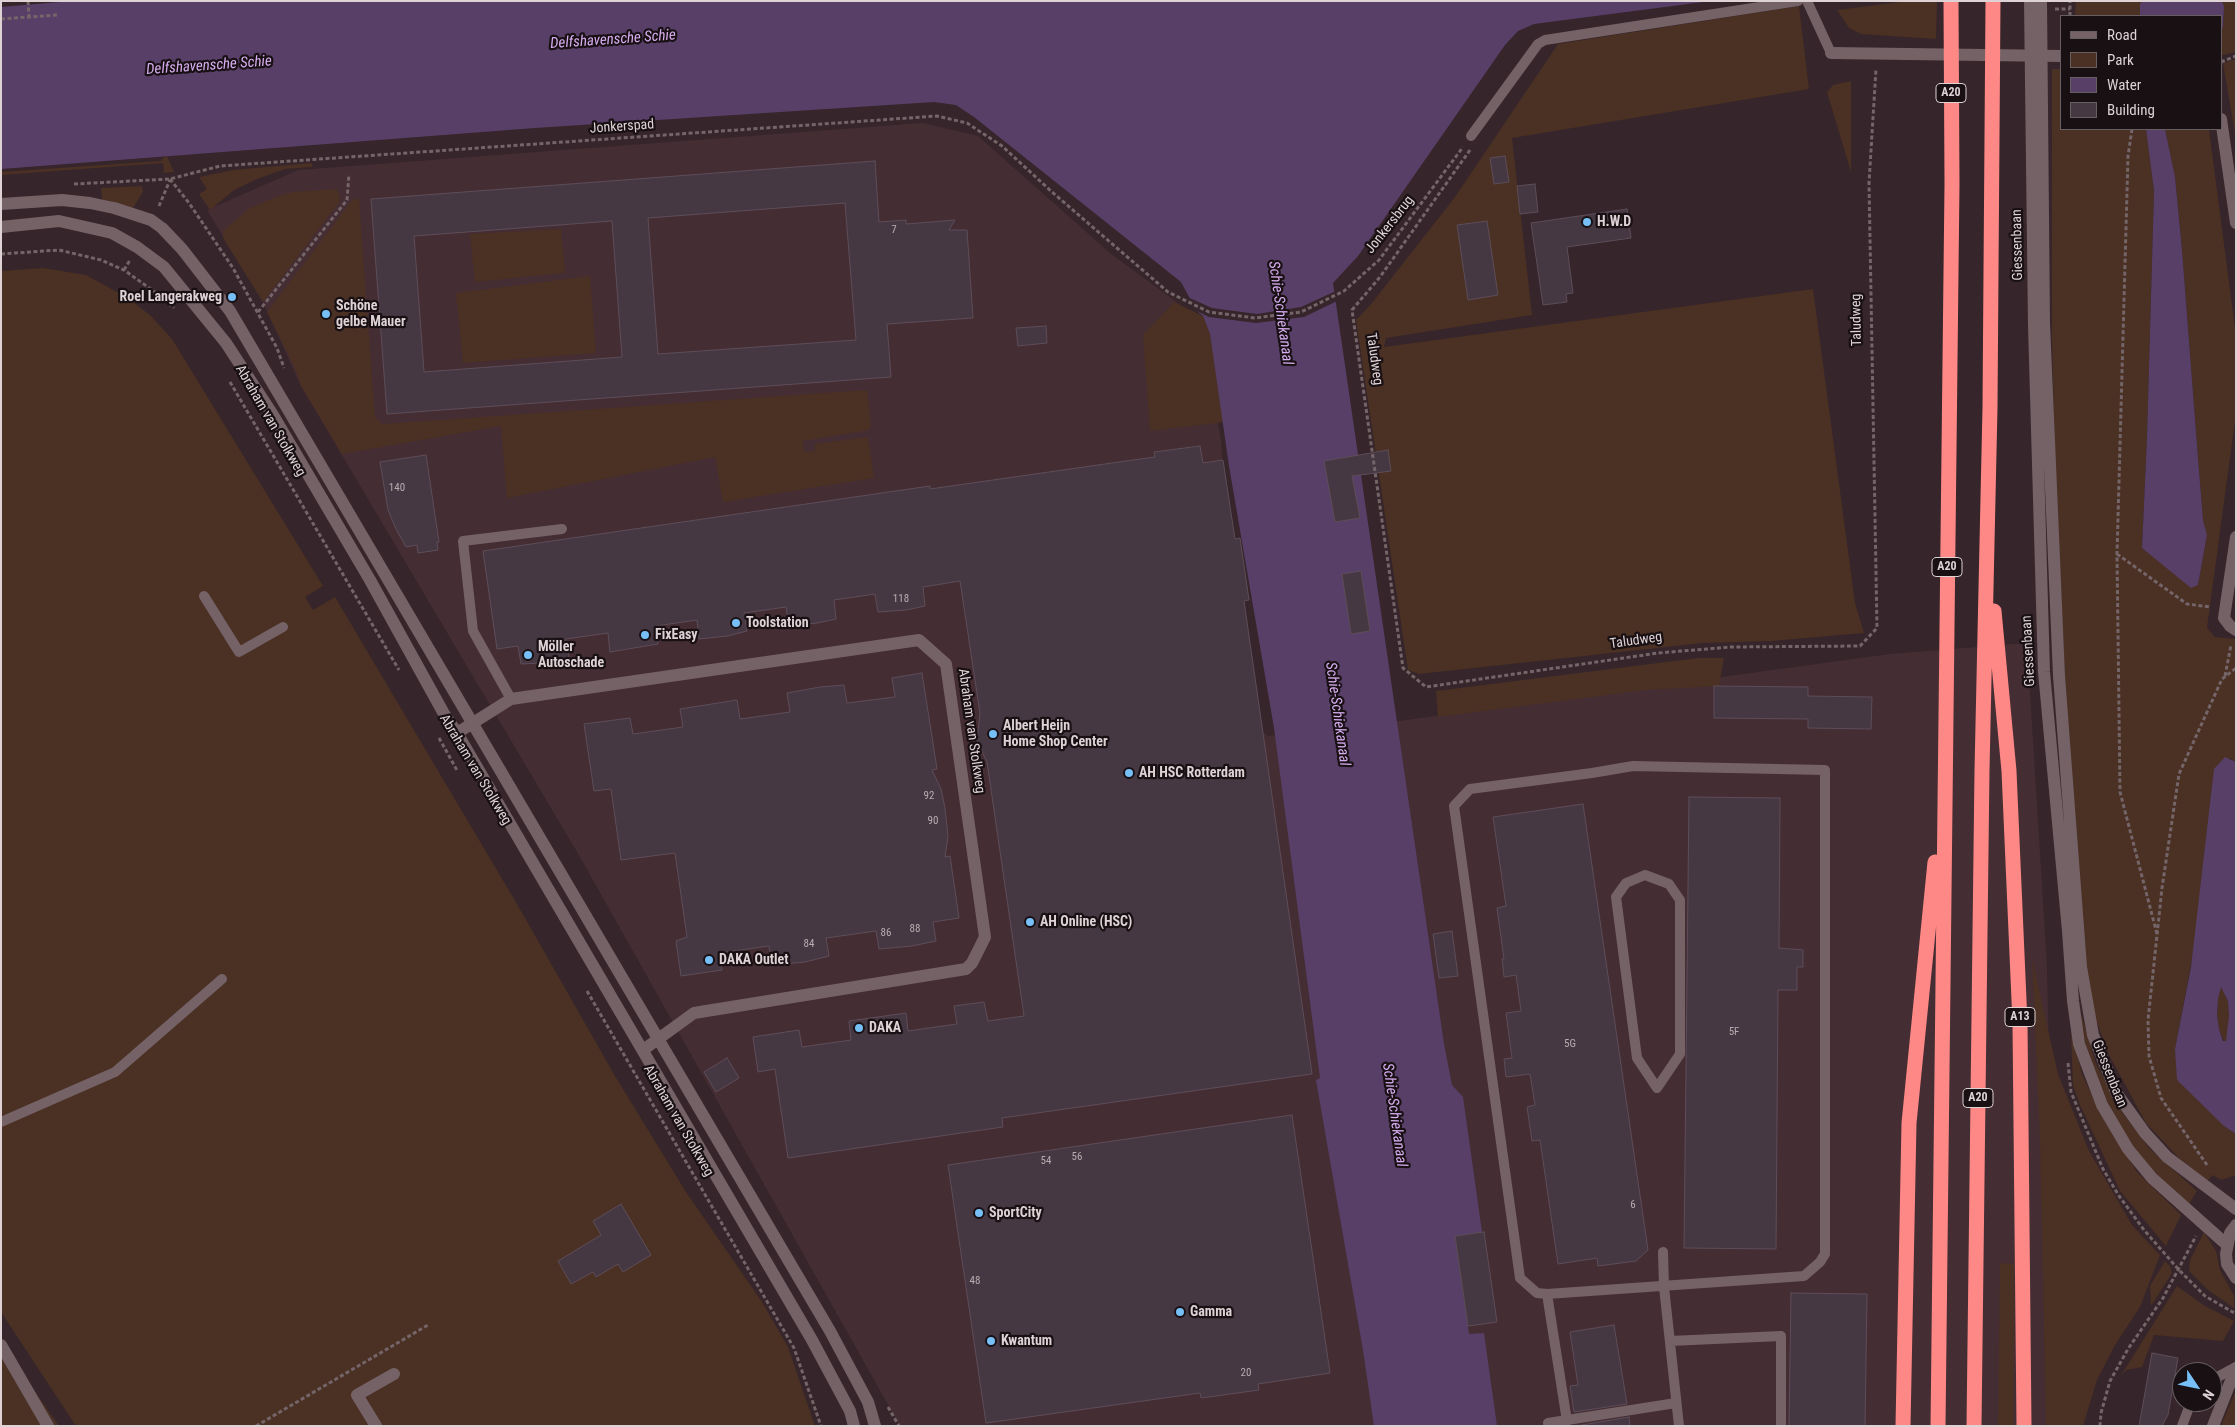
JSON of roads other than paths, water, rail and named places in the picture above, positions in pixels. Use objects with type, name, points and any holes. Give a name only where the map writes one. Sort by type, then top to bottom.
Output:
[{"type":"highway","name":"A20","points":[[1938,1426],[1952,184],[1951,1]]},
{"type":"highway","name":"A20","points":[[1974,1426],[1993,1]]},
{"type":"highway","name":"A13","points":[[1987,542],[2009,771],[2020,1023],[2024,1263],[2024,1426]]},
{"type":"highway","name":"A20","points":[[1903,1426],[1909,1123],[1944,764]]},
{"type":"street","name":"Giessenbaan","points":[[2030,1],[2060,676],[2081,967],[2093,1035],[2117,1094],[2145,1133],[2167,1157],[2236,1209]]},
{"type":"street","name":"Giessenbaan","points":[[2045,5],[2037,184],[2044,672],[2073,1001],[2079,1044],[2102,1105],[2128,1149],[2152,1178],[2226,1244]]},
{"type":"street","points":[[1831,53],[1877,52],[2060,56]]},
{"type":"street","points":[[2222,127],[2236,223]]},
{"type":"street","name":"Abraham van Stolkweg","points":[[1,204],[62,200],[98,204],[151,220],[173,238],[230,311],[657,1040],[830,1331],[868,1402],[874,1426]]},
{"type":"street","name":"Abraham van Stolkweg","points":[[1,227],[59,221],[112,233],[164,266],[226,343],[273,415],[370,580],[442,712],[457,733],[812,1340],[850,1410],[854,1426]]},
{"type":"street","points":[[2233,628],[2224,618],[2227,608],[2236,537]]},
{"type":"street","name":"Abraham van Stolkweg","points":[[457,733],[512,699],[919,640],[946,664],[984,937],[972,963],[966,969],[694,1013],[643,1050]]},
{"type":"street","points":[[2236,1225],[2226,1244],[2228,1264],[2236,1278]]},
{"type":"street","points":[[1,1345],[48,1426]]},
{"type":"street","points":[[2213,1426],[2236,1367]]},
{"type":"street","points":[[376,1426],[357,1395],[394,1374]]},
{"type":"lane","points":[[1471,136],[1538,44],[1545,40],[1798,1]]},
{"type":"lane","points":[[1807,1],[1831,53]]},
{"type":"lane","points":[[512,699],[473,631],[462,541],[562,529]]},
{"type":"lane","points":[[204,596],[240,652],[283,627]]},
{"type":"lane","points":[[1632,766],[1825,770],[1825,1254],[1820,1262],[1804,1276],[1664,1287],[1547,1294],[1537,1293],[1520,1278],[1454,806],[1470,788],[1592,773],[1632,766]]},
{"type":"lane","points":[[1645,875],[1669,884],[1680,900],[1680,1054],[1657,1088],[1637,1058],[1616,897],[1626,883],[1645,875]]},
{"type":"lane","points":[[1,1122],[114,1072],[222,980]]},
{"type":"lane","points":[[1663,1252],[1664,1287],[1679,1426]]},
{"type":"lane","points":[[1547,1294],[1567,1421]]},
{"type":"lane","points":[[1670,1341],[1781,1336],[1781,1426]]},
{"type":"lane","points":[[2222,1375],[2236,1367]]},
{"type":"lane","points":[[1549,1426],[1548,1423],[1676,1403]]},
{"type":"lane","points":[[2182,1426],[2187,1412]]},
{"type":"water","points":[[72,1],[1711,1],[1534,24],[1518,31],[1505,45],[1358,256],[1333,283],[1444,1044],[1452,1085],[1463,1097],[1482,1232],[1455,1237],[1469,1334],[1484,1333],[1497,1426],[1374,1426],[1363,1350],[1316,1080],[1320,1078],[1274,728],[1229,466],[1210,334],[1203,316],[1196,310],[1181,282],[974,117],[956,105],[934,102],[535,128],[1,169],[1,7]]},
{"type":"water","points":[[2142,1],[2222,1],[2224,6],[2223,27],[2222,30],[2222,15],[2140,15],[2140,4]]},
{"type":"water","points":[[2146,130],[2165,130],[2175,177],[2203,520],[2207,535],[2198,585],[2191,588],[2142,548],[2154,191]]},
{"type":"water","points":[[2225,757],[2236,762],[2236,1134],[2224,1126],[2177,1080],[2175,1049],[2191,967],[2214,769]],"holes":[[[2221,987],[2228,1001],[2229,1016],[2226,1041],[2223,1041],[2217,1015]]]},
{"type":"place","name":"H.W.D","points":[[1587,222]]},
{"type":"place","name":"Roel Langerakweg","points":[[232,297]]},
{"type":"place","name":"Schöne gelbe Mauer","points":[[326,314]]},
{"type":"place","name":"Toolstation","points":[[736,623]]},
{"type":"place","name":"FixEasy","points":[[645,635]]},
{"type":"place","name":"Möller Autoschade","points":[[528,655]]},
{"type":"place","name":"Albert Heijn Home Shop Center","points":[[993,734]]},
{"type":"place","name":"AH HSC Rotterdam","points":[[1129,773]]},
{"type":"place","name":"AH Online (HSC)","points":[[1030,922]]},
{"type":"place","name":"DAKA Outlet","points":[[709,960]]},
{"type":"place","name":"DAKA","points":[[859,1028]]},
{"type":"place","name":"SportCity","points":[[979,1213]]},
{"type":"place","name":"Gamma","points":[[1180,1312]]},
{"type":"place","name":"Kwantum","points":[[991,1341]]},
{"type":"water label","name":"Delfshavensche Schie","points":[[613,40]]},
{"type":"water label","name":"Delfshavensche Schie","points":[[209,66]]},
{"type":"water label","name":"Schie-Schiekanaal","points":[[1280,313]]},
{"type":"water label","name":"Schie-Schiekanaal","points":[[1337,714]]},
{"type":"water label","name":"Schie-Schiekanaal","points":[[1394,1115]]}]
